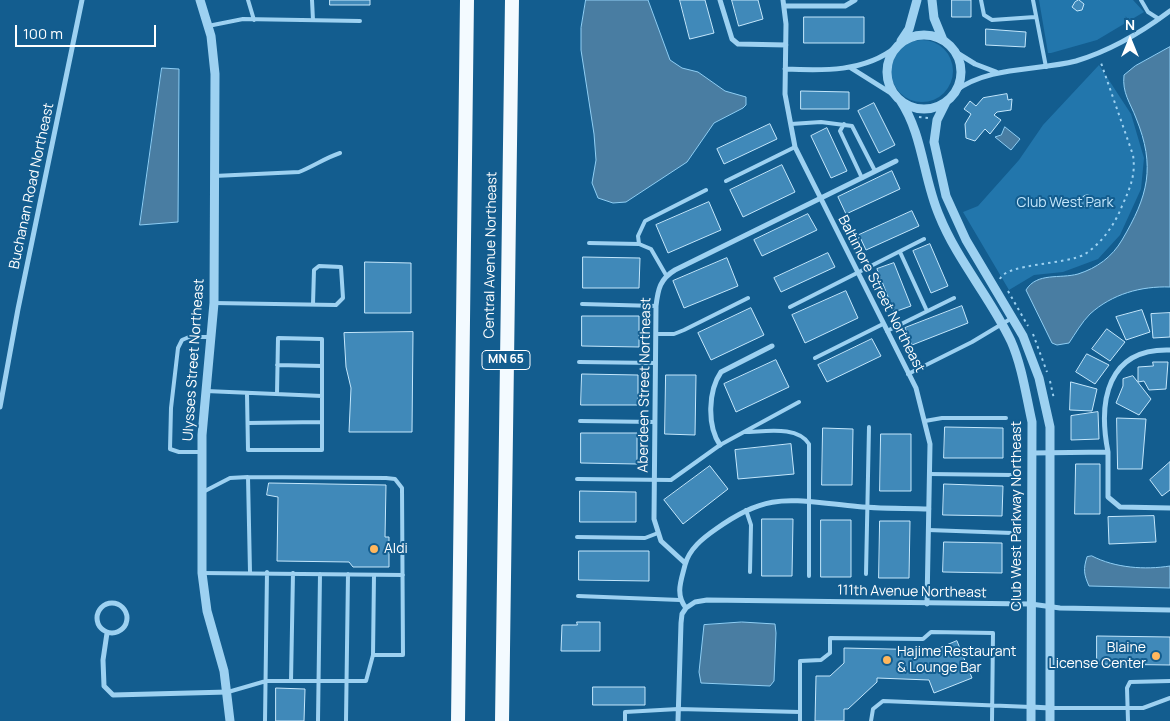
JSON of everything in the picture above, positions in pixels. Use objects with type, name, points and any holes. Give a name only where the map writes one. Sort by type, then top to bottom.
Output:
[{"type":"highway","name":"Central Avenue Northeast","points":[[458,721],[467,0]]},
{"type":"highway","name":"Central Avenue Northeast","points":[[502,721],[512,0]]},
{"type":"street","name":"Buchanan Road Northeast","points":[[0,407],[18,309],[82,0]]},
{"type":"street","name":"Ulysses Street Northeast","points":[[200,0],[208,26],[215,74],[214,303],[213,336],[206,391],[202,452],[202,573],[207,611],[228,692],[230,721]]},
{"type":"street","points":[[720,0],[732,39],[738,44],[786,45]]},
{"type":"street","points":[[784,3],[845,6],[854,0]]},
{"type":"street","points":[[897,98],[888,84],[886,71],[889,58],[909,29],[917,0]]},
{"type":"street","points":[[932,0],[934,18],[943,40]]},
{"type":"street","name":"Baltimore Street Northeast","points":[[784,3],[786,45],[785,94],[795,147],[916,388],[925,421],[930,444],[926,604]]},
{"type":"street","points":[[1050,721],[1050,427],[1039,378],[1013,317],[987,279],[966,240],[944,190],[934,142],[937,120],[946,102],[955,91],[966,83],[996,73],[1046,67],[1100,52],[1160,19],[1170,11]]},
{"type":"street","points":[[785,68],[851,68],[879,59],[916,35],[934,36],[943,40],[954,51],[975,64],[996,73]]},
{"type":"street","points":[[954,51],[961,71],[955,91]]},
{"type":"street","points":[[851,68],[908,106],[928,109],[946,102]]},
{"type":"street","name":"Club West Parkway Northeast","points":[[897,98],[912,120],[928,187],[946,232],[1012,343],[1032,422],[1031,721]]},
{"type":"street","points":[[666,275],[896,161]]},
{"type":"street","name":"Aberdeen Street Northeast","points":[[666,275],[661,282],[656,306],[654,514],[658,533],[668,549],[685,563]]},
{"type":"street","points":[[720,445],[712,428],[712,387],[716,379],[726,370],[772,346]]},
{"type":"street","points":[[1170,350],[1143,351],[1131,357],[1112,380],[1108,388],[1105,404],[1108,497],[1120,507],[1170,508]]},
{"type":"street","points":[[1032,453],[1108,452]]},
{"type":"street","points":[[678,721],[681,623],[682,614],[686,608],[680,600],[679,583],[685,563],[699,540],[746,510],[773,501],[809,500],[867,507],[928,509]]},
{"type":"street","name":"111th Avenue Northeast","points":[[686,608],[695,602],[707,600],[1031,604],[1050,607],[1170,610]]},
{"type":"street","points":[[108,603],[117,604],[125,611],[125,626],[117,633],[107,633],[97,623],[97,613],[108,603]]},
{"type":"street","points":[[107,633],[103,660],[104,686],[113,695],[228,692]]},
{"type":"street","points":[[1032,707],[1050,708]]},
{"type":"lane","points":[[248,0],[254,20]]},
{"type":"lane","points":[[312,0],[312,20]]},
{"type":"lane","points":[[981,0],[984,15],[992,20],[1035,17]]},
{"type":"lane","points":[[1033,0],[1046,67]]},
{"type":"lane","points":[[1142,0],[1148,12],[1160,19]]},
{"type":"lane","points":[[208,26],[243,19],[360,21]]},
{"type":"lane","points":[[791,124],[821,122],[852,126],[875,171]]},
{"type":"lane","points":[[844,124],[840,131],[862,178]]},
{"type":"lane","points":[[726,181],[795,147]]},
{"type":"lane","points":[[214,176],[300,172],[312,167],[318,160],[340,153]]},
{"type":"lane","points":[[639,244],[638,236],[645,221],[706,190]]},
{"type":"lane","points":[[790,307],[924,239]]},
{"type":"lane","points":[[589,243],[639,244],[651,249],[666,275]]},
{"type":"lane","points":[[900,252],[926,311]]},
{"type":"lane","points":[[214,303],[336,305],[341,301],[341,267],[319,266],[314,270],[313,304]]},
{"type":"lane","points":[[656,334],[674,334],[748,298]]},
{"type":"lane","points":[[887,331],[954,298]]},
{"type":"lane","points":[[582,304],[656,306]]},
{"type":"lane","points":[[908,374],[972,342],[1013,317]]},
{"type":"lane","points":[[815,358],[883,324]]},
{"type":"lane","points":[[202,452],[180,452],[170,449],[171,408],[178,348],[182,340],[189,337],[213,336]]},
{"type":"lane","points":[[247,394],[248,450],[322,450],[322,339],[278,338],[277,394]]},
{"type":"lane","points":[[579,362],[655,363]]},
{"type":"lane","points":[[277,365],[322,366]]},
{"type":"lane","points":[[206,391],[322,396]]},
{"type":"lane","points":[[578,479],[671,480],[720,445],[799,402]]},
{"type":"lane","points":[[925,421],[942,418],[1006,418]]},
{"type":"lane","points":[[580,421],[655,422]]},
{"type":"lane","points":[[248,422],[321,422]]},
{"type":"lane","points":[[866,574],[869,427]]},
{"type":"lane","points":[[742,432],[792,432],[806,438],[810,451],[809,576]]},
{"type":"lane","points":[[929,474],[1012,475]]},
{"type":"lane","points":[[248,477],[250,572]]},
{"type":"lane","points":[[202,492],[230,478],[395,479],[402,488],[403,656],[373,656]]},
{"type":"lane","points":[[746,510],[751,525],[750,572]]},
{"type":"lane","points":[[928,530],[1012,532]]},
{"type":"lane","points":[[577,537],[646,538],[658,533]]},
{"type":"lane","points":[[202,573],[267,572],[403,575]]},
{"type":"lane","points":[[265,721],[267,572]]},
{"type":"lane","points":[[291,681],[293,573]]},
{"type":"lane","points":[[318,721],[320,574]]},
{"type":"lane","points":[[346,721],[348,574]]},
{"type":"lane","points":[[228,692],[266,681],[366,681],[373,656],[374,575]]},
{"type":"lane","points":[[578,596],[680,600]]},
{"type":"lane","points":[[800,721],[800,661],[820,660],[830,653],[830,638],[923,639],[931,632],[993,633],[992,721]]},
{"type":"lane","points":[[1128,721],[1127,688],[1130,682],[1170,681]]},
{"type":"lane","points":[[1050,708],[1142,708],[1170,698]]},
{"type":"lane","points":[[871,721],[873,709],[883,701],[1032,707]]},
{"type":"lane","points":[[625,721],[626,712],[678,709],[800,712]]},
{"type":"path","points":[[999,277],[1019,267],[1062,262],[1084,254],[1106,235],[1119,214],[1135,172],[1133,155],[1100,60]]},
{"type":"path","points":[[917,117],[928,118]]},
{"type":"green space","points":[[1039,0],[1133,0],[1144,12],[1097,40],[1048,53]]},
{"type":"green space","points":[[916,40],[928,40],[944,49],[951,59],[953,71],[951,83],[944,93],[928,102],[916,102],[905,97],[896,88],[891,77],[891,65],[896,54],[905,45]]},
{"type":"green space","name":"Club West Park","points":[[1099,65],[1131,114],[1144,158],[1141,189],[1120,235],[1098,259],[1063,272],[1034,275],[1009,290],[963,212],[978,206],[1019,160],[1043,125]]},
{"type":"shaded area","points":[[586,0],[648,0],[670,60],[682,68],[698,72],[725,91],[746,97],[746,105],[743,108],[714,123],[687,162],[626,202],[613,203],[598,198],[592,183],[596,160],[594,134],[581,50],[581,28]]},
{"type":"shaded area","points":[[1170,47],[1170,287],[1148,288],[1117,296],[1090,314],[1069,343],[1057,345],[1052,343],[1026,290],[1031,284],[1043,278],[1078,274],[1091,269],[1109,257],[1122,240],[1143,195],[1147,167],[1142,136],[1125,92],[1124,75],[1135,66]]},
{"type":"shaded area","points":[[162,68],[179,69],[178,222],[140,225]]},
{"type":"shaded area","points":[[1005,127],[1020,139],[1011,150],[995,137],[1001,135]]},
{"type":"shaded area","points":[[1092,556],[1110,563],[1130,567],[1170,566],[1170,588],[1089,586],[1085,569],[1087,557]]},
{"type":"shaded area","points":[[742,622],[775,624],[774,681],[770,686],[701,683],[699,672],[704,625]]},
{"type":"building","points":[[330,0],[370,0],[370,5],[330,5]]},
{"type":"building","points":[[680,0],[705,0],[714,33],[690,39]]},
{"type":"building","points":[[732,0],[758,0],[763,19],[739,26]]},
{"type":"building","points":[[952,0],[971,0],[971,17],[952,17]]},
{"type":"building","points":[[1079,0],[1084,4],[1082,10],[1077,11],[1072,7]]},
{"type":"building","points":[[804,17],[864,17],[864,43],[804,43]]},
{"type":"building","points":[[986,29],[1026,32],[1025,47],[986,45]]},
{"type":"building","points":[[801,91],[849,92],[849,109],[801,109]]},
{"type":"building","points":[[1007,94],[1008,100],[1012,99],[1011,110],[997,112],[994,115],[1001,120],[990,134],[985,129],[975,141],[966,138],[965,124],[971,114],[964,109],[970,101],[976,106],[983,98]]},
{"type":"building","points":[[874,103],[895,145],[879,153],[858,111]]},
{"type":"building","points":[[770,124],[777,139],[724,164],[717,149]]},
{"type":"building","points":[[827,128],[847,171],[831,178],[811,136]]},
{"type":"building","points":[[782,165],[795,192],[743,217],[730,190]]},
{"type":"building","points":[[892,171],[900,189],[846,214],[838,197]]},
{"type":"building","points":[[1085,195],[1089,195],[1093,201],[1089,207],[1085,207],[1081,203],[1081,199]]},
{"type":"building","points":[[709,202],[721,230],[668,253],[656,225]]},
{"type":"building","points":[[912,211],[919,226],[866,250],[859,235]]},
{"type":"building","points":[[808,214],[817,230],[762,256],[754,240]]},
{"type":"building","points":[[930,244],[948,286],[931,293],[913,251]]},
{"type":"building","points":[[828,253],[835,267],[781,292],[774,278]]},
{"type":"building","points":[[583,257],[640,258],[639,288],[583,288]]},
{"type":"building","points":[[727,258],[738,286],[684,308],[673,281]]},
{"type":"building","points":[[365,262],[411,263],[411,313],[365,313]]},
{"type":"building","points":[[894,263],[911,306],[894,312],[877,269]]},
{"type":"building","points":[[846,291],[858,318],[805,343],[792,315]]},
{"type":"building","points":[[962,306],[968,323],[912,345],[905,328]]},
{"type":"building","points":[[751,308],[764,335],[711,360],[698,333]]},
{"type":"building","points":[[1142,310],[1150,332],[1126,340],[1116,317]]},
{"type":"building","points":[[1170,313],[1170,337],[1153,338],[1151,314]]},
{"type":"building","points":[[582,316],[639,316],[639,347],[582,346]]},
{"type":"building","points":[[1107,329],[1125,342],[1110,361],[1092,349]]},
{"type":"building","points":[[413,332],[412,432],[349,432],[351,388],[346,367],[344,333]]},
{"type":"building","points":[[872,339],[881,356],[827,382],[818,365]]},
{"type":"building","points":[[1087,354],[1109,365],[1095,384],[1076,372]]},
{"type":"building","points":[[776,360],[789,387],[736,412],[724,384]]},
{"type":"building","points":[[1153,362],[1168,362],[1166,389],[1149,390],[1144,381],[1138,382],[1138,367],[1153,366]]},
{"type":"building","points":[[582,374],[638,375],[638,405],[581,405]]},
{"type":"building","points":[[666,375],[696,375],[695,435],[665,434]]},
{"type":"building","points":[[1133,376],[1151,399],[1139,415],[1116,403],[1123,386],[1123,379]]},
{"type":"building","points":[[1071,382],[1097,389],[1092,411],[1070,410]]},
{"type":"building","points":[[1098,412],[1099,439],[1071,440],[1071,416]]},
{"type":"building","points":[[1117,418],[1146,419],[1142,469],[1118,469]]},
{"type":"building","points":[[945,427],[1003,428],[1003,458],[944,458]]},
{"type":"building","points":[[823,428],[853,429],[852,485],[822,485]]},
{"type":"building","points":[[581,433],[637,433],[637,464],[581,463]]},
{"type":"building","points":[[881,434],[911,434],[911,491],[880,491]]},
{"type":"building","points":[[791,444],[794,474],[738,479],[735,450]]},
{"type":"building","points":[[1170,462],[1170,490],[1162,496],[1150,480]]},
{"type":"building","points":[[1076,464],[1100,464],[1100,514],[1075,514]]},
{"type":"building","points":[[710,466],[728,489],[683,524],[664,500]]},
{"type":"building","points":[[269,483],[386,485],[385,537],[389,537],[389,567],[353,567],[349,562],[277,561],[278,497],[267,495]]},
{"type":"building","points":[[944,484],[1003,486],[1002,516],[943,515]]},
{"type":"building","points":[[580,491],[636,492],[636,522],[580,522]]},
{"type":"building","points":[[1154,516],[1156,542],[1109,544],[1108,517]]},
{"type":"building","points":[[762,519],[793,519],[792,576],[762,576]]},
{"type":"building","points":[[821,520],[851,520],[851,577],[821,577]]},
{"type":"building","points":[[880,521],[910,521],[909,578],[879,578]]},
{"type":"building","points":[[944,542],[1002,543],[1002,573],[943,572]]},
{"type":"building","points":[[579,551],[649,551],[649,581],[579,580]]},
{"type":"building","points":[[577,622],[600,622],[600,651],[561,651],[562,625],[577,625]]},
{"type":"building","points":[[1097,636],[1170,637],[1170,665],[1097,664]]},
{"type":"building","points":[[957,641],[972,678],[934,693],[929,680],[877,678],[877,682],[848,709],[844,709],[844,721],[815,721],[816,676],[830,676],[844,663],[844,648],[934,650]]},
{"type":"building","points":[[593,687],[645,687],[645,705],[593,705]]},
{"type":"building","points":[[276,688],[305,689],[304,721],[276,721]]},
{"type":"place","name":"Aldi","points":[[374,549]]},
{"type":"place","name":"Blaine License Center","points":[[1156,656]]},
{"type":"place","name":"Hajime Restaurant & Lounge Bar","points":[[887,660]]}]
